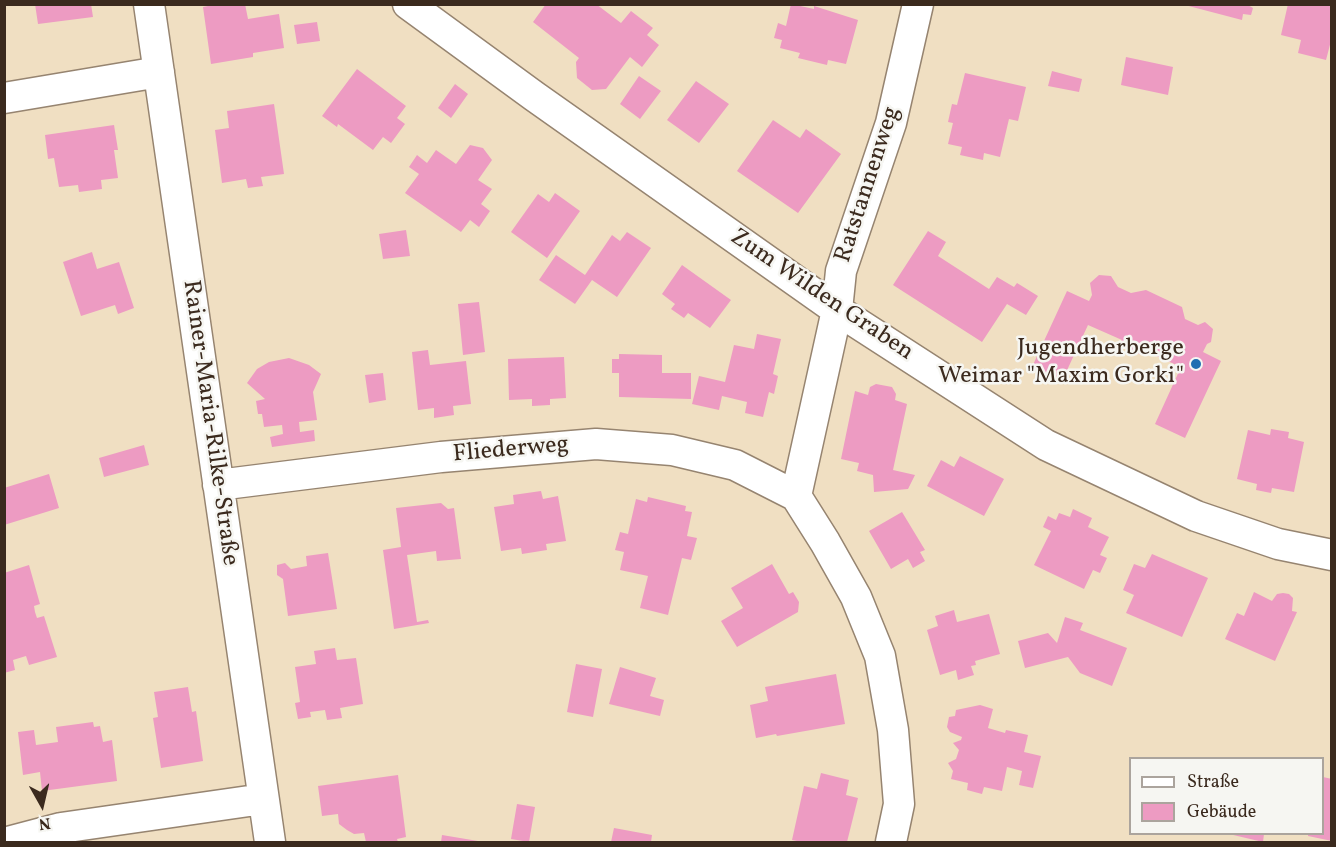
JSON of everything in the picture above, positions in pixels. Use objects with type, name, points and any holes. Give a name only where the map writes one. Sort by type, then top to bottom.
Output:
[{"type":"street","name":"Rainer-Maria-Rilke-Straße","points":[[149,4],[270,843]]},
{"type":"street","name":"Zum Wilden Graben","points":[[408,4],[837,310],[1046,445],[1196,516],[1278,544],[1332,555]]},
{"type":"street","name":"Ratstannenweg","points":[[796,496],[837,310],[841,270],[891,123],[918,4]]},
{"type":"street","points":[[4,98],[159,72]]},
{"type":"street","name":"Fliederweg","points":[[219,485],[441,457],[596,444],[672,450],[735,465],[796,496]]},
{"type":"street","points":[[796,496],[856,597],[880,657],[893,730],[899,804],[891,843]]},
{"type":"street","points":[[8,843],[61,828],[263,799]]},
{"type":"building","points":[[35,4],[91,4],[93,17],[38,24]]},
{"type":"building","points":[[207,4],[245,4],[248,19],[279,14],[284,48],[253,53],[253,57],[211,64],[203,7],[208,6]]},
{"type":"building","points":[[546,4],[596,4],[621,23],[631,11],[653,28],[647,35],[659,45],[642,67],[630,57],[606,89],[592,90],[577,78],[576,62],[579,58],[533,22]]},
{"type":"building","points":[[791,4],[814,9],[814,6],[858,20],[846,64],[828,60],[827,65],[798,58],[800,53],[780,48],[782,40],[774,38],[778,23],[786,26]]},
{"type":"building","points":[[1181,4],[1246,4],[1253,8],[1251,15],[1243,14],[1242,20]]},
{"type":"building","points":[[1288,4],[1332,4],[1332,37],[1326,60],[1298,53],[1301,40],[1281,35]]},
{"type":"building","points":[[317,22],[320,41],[297,44],[294,25]]},
{"type":"building","points":[[1126,57],[1173,67],[1168,95],[1121,85]]},
{"type":"building","points":[[357,69],[406,106],[397,118],[405,124],[391,143],[383,137],[373,150],[338,124],[337,127],[322,116]]},
{"type":"building","points":[[1052,71],[1082,79],[1079,92],[1048,86]]},
{"type":"building","points":[[965,73],[1026,87],[1018,121],[1009,119],[1000,157],[984,153],[983,160],[960,155],[962,147],[948,144],[953,123],[948,122],[952,104],[957,105]]},
{"type":"building","points":[[639,76],[661,91],[640,119],[620,104]]},
{"type":"building","points":[[696,81],[729,104],[699,143],[667,120]]},
{"type":"building","points":[[455,84],[468,94],[451,118],[438,108]]},
{"type":"building","points":[[274,104],[284,174],[261,177],[263,186],[248,188],[246,179],[222,183],[215,130],[229,128],[227,111]]},
{"type":"building","points":[[773,120],[800,138],[806,129],[841,154],[798,213],[737,171]]},
{"type":"building","points":[[114,125],[118,150],[114,150],[118,178],[101,180],[102,189],[79,192],[78,185],[59,187],[54,158],[48,159],[45,135]]},
{"type":"building","points":[[470,145],[483,148],[492,160],[478,180],[492,189],[481,204],[490,211],[479,227],[470,220],[461,232],[405,193],[419,174],[409,167],[417,155],[427,163],[436,150],[456,164]]},
{"type":"building","points":[[555,193],[580,211],[547,258],[511,232],[538,194],[549,202]]},
{"type":"building","points":[[406,230],[410,256],[383,259],[379,234]]},
{"type":"building","points":[[928,231],[946,242],[938,256],[989,289],[997,277],[1014,287],[1017,283],[1038,296],[1026,315],[1007,304],[982,342],[893,285]]},
{"type":"building","points":[[627,232],[651,248],[617,297],[592,280],[575,304],[539,280],[556,255],[585,275],[612,235],[620,241]]},
{"type":"building","points":[[92,252],[97,269],[119,262],[134,308],[118,314],[115,305],[81,316],[63,262]]},
{"type":"building","points":[[682,265],[731,300],[710,328],[688,313],[684,318],[671,309],[675,304],[662,294]]},
{"type":"building","name":"Jugendherberge Weimar \"Maxim Gorki\"","points":[[1099,275],[1111,276],[1118,287],[1131,293],[1146,290],[1182,307],[1185,319],[1198,325],[1205,322],[1213,329],[1211,342],[1207,344],[1203,352],[1221,361],[1185,438],[1155,424],[1181,367],[1143,350],[1141,355],[1119,344],[1122,340],[1088,325],[1062,381],[1032,367],[1067,291],[1089,301],[1092,295],[1090,283]]},
{"type":"building","points":[[479,302],[485,352],[463,355],[458,304]]},
{"type":"building","points":[[757,334],[781,339],[773,374],[778,376],[774,394],[769,392],[763,417],[745,413],[747,402],[722,396],[719,410],[692,404],[699,376],[725,382],[734,345],[754,349]]},
{"type":"building","points":[[428,350],[430,365],[466,361],[471,404],[453,406],[454,415],[434,418],[434,408],[418,410],[412,352]]},
{"type":"building","points":[[619,354],[662,355],[662,373],[691,373],[691,399],[619,397],[619,373],[612,373],[612,359],[619,359]]},
{"type":"building","points":[[564,357],[566,398],[550,399],[550,405],[532,406],[532,399],[509,400],[508,359]]},
{"type":"building","points":[[289,358],[309,365],[321,374],[313,392],[317,420],[299,422],[300,432],[314,430],[315,441],[272,447],[270,437],[283,434],[282,425],[264,427],[262,414],[258,414],[256,401],[265,399],[247,383],[257,369],[269,362]]},
{"type":"building","points":[[383,373],[386,400],[369,403],[365,375]]},
{"type":"building","points":[[876,384],[892,387],[896,394],[895,400],[907,404],[893,470],[915,475],[908,489],[874,492],[873,475],[857,471],[859,463],[841,459],[855,391],[868,395],[870,387]]},
{"type":"building","points":[[1271,429],[1289,432],[1288,438],[1304,442],[1294,492],[1272,488],[1271,493],[1256,490],[1257,484],[1237,479],[1248,430],[1270,435]]},
{"type":"building","points":[[144,445],[149,465],[104,477],[99,458]]},
{"type":"building","points":[[960,456],[1004,479],[984,516],[927,486],[941,460],[954,467]]},
{"type":"building","points":[[49,474],[59,508],[4,525],[4,488]]},
{"type":"building","points":[[541,491],[543,499],[558,496],[566,541],[546,544],[547,550],[522,554],[521,548],[501,551],[494,507],[514,504],[513,495]]},
{"type":"building","points":[[648,497],[686,506],[685,511],[692,512],[687,536],[697,538],[691,560],[682,558],[668,615],[640,608],[648,576],[620,570],[624,552],[615,550],[620,532],[628,534],[636,499],[647,502]]},
{"type":"building","points":[[441,503],[448,509],[454,508],[461,559],[437,561],[436,551],[407,555],[417,622],[428,620],[429,623],[394,629],[383,550],[401,547],[396,508]]},
{"type":"building","points":[[1073,509],[1092,518],[1088,527],[1109,537],[1100,555],[1107,558],[1100,573],[1093,570],[1084,589],[1034,565],[1051,531],[1043,527],[1048,516],[1056,520],[1059,513],[1070,517]]},
{"type":"building","points":[[902,512],[925,550],[920,552],[925,561],[913,568],[908,559],[891,569],[869,531]]},
{"type":"building","points":[[328,553],[337,609],[288,616],[283,579],[277,575],[277,565],[285,563],[291,569],[307,566],[306,556]]},
{"type":"building","points":[[1152,554],[1208,578],[1182,637],[1126,613],[1134,595],[1123,590],[1134,564],[1145,568]]},
{"type":"building","points":[[772,564],[789,594],[793,592],[799,602],[798,612],[737,647],[721,621],[743,608],[731,588]]},
{"type":"building","points":[[29,565],[40,604],[34,606],[35,612],[37,618],[44,616],[57,657],[29,665],[26,656],[13,660],[15,670],[4,673],[4,573]]},
{"type":"building","points":[[1254,592],[1272,601],[1277,594],[1283,593],[1293,598],[1292,611],[1297,612],[1275,661],[1225,639],[1237,613],[1244,616]]},
{"type":"building","points":[[954,610],[957,622],[989,614],[1000,654],[975,661],[976,665],[971,666],[974,675],[958,680],[956,670],[940,675],[927,630],[938,626],[935,616]]},
{"type":"building","points":[[1065,617],[1083,623],[1080,630],[1127,648],[1112,686],[1080,673],[1068,657],[1025,668],[1018,641],[1048,633],[1057,643]]},
{"type":"building","points":[[335,648],[337,660],[356,658],[363,704],[340,708],[342,718],[327,720],[325,710],[310,712],[311,717],[298,719],[295,703],[300,702],[295,667],[316,664],[314,651]]},
{"type":"building","points":[[576,664],[602,669],[593,717],[567,712]]},
{"type":"building","points":[[620,667],[656,678],[650,696],[664,700],[660,716],[609,704]]},
{"type":"building","points":[[836,674],[845,724],[756,738],[750,705],[768,701],[765,687]]},
{"type":"building","points":[[188,687],[192,712],[196,711],[203,761],[161,768],[153,718],[158,717],[154,692]]},
{"type":"building","points":[[980,705],[993,709],[988,728],[1005,733],[1006,730],[1028,735],[1024,752],[1041,756],[1033,788],[1019,785],[1022,771],[1007,767],[1002,791],[984,787],[982,794],[967,790],[968,783],[951,779],[953,771],[948,763],[956,759],[959,750],[953,743],[961,740],[962,737],[950,732],[947,727],[949,717],[955,716],[956,710]]},
{"type":"building","points":[[93,722],[94,727],[100,726],[103,742],[112,740],[117,781],[42,791],[40,772],[23,775],[18,732],[34,730],[36,745],[58,742],[56,727]]},
{"type":"building","points":[[821,773],[849,780],[846,795],[858,798],[847,842],[792,840],[804,786],[817,789]]},
{"type":"building","points":[[398,775],[406,837],[397,839],[398,842],[366,842],[364,833],[354,834],[339,824],[338,814],[322,816],[318,786]]},
{"type":"building","points":[[1324,777],[1332,779],[1332,841],[1308,836],[1324,835]]},
{"type":"building","points":[[517,804],[535,807],[529,842],[511,839]]},
{"type":"building","points":[[614,828],[652,835],[651,842],[611,842]]},
{"type":"building","points":[[442,835],[478,841],[478,842],[441,842]]},
{"type":"building","points":[[1233,835],[1264,835],[1263,842]]},
{"type":"place","name":"Jugendherberge Weimar \"Maxim Gorki\"","points":[[1196,364]]}]
